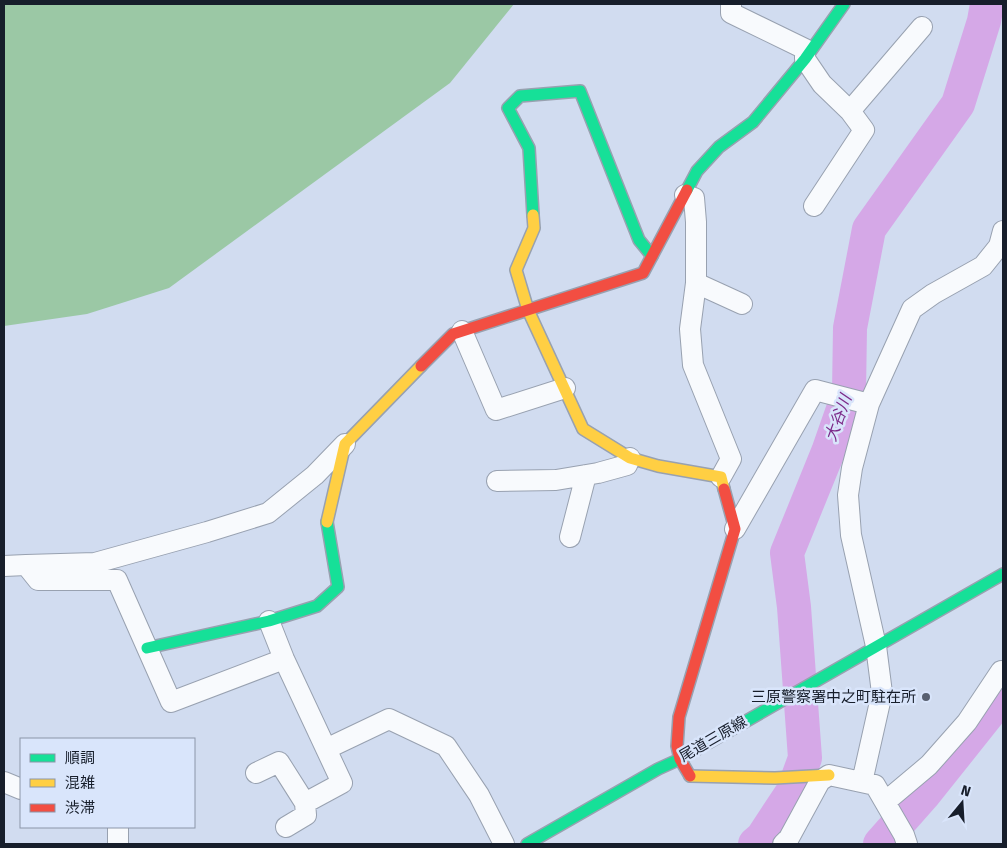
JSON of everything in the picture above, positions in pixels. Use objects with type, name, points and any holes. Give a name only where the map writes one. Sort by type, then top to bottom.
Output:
[{"type":"street","points":[[731,4],[731,13],[805,49],[805,59],[822,84],[850,111],[864,130],[814,206]]},
{"type":"street","points":[[4,566],[95,563],[268,513],[315,475],[453,334],[643,273],[697,171],[720,147],[753,122],[805,59],[844,4]]},
{"type":"street","points":[[850,111],[922,27]]},
{"type":"street","points":[[652,256],[639,240],[580,91],[520,96],[508,108],[529,148],[534,228],[516,270],[528,310],[584,429],[630,458],[658,466],[721,476]]},
{"type":"street","points":[[684,195],[694,198],[696,222],[696,283],[690,329],[693,365],[731,459],[721,476],[735,529]]},
{"type":"street","points":[[862,782],[882,693],[876,646],[850,535],[848,495],[852,468],[869,404],[912,309],[933,294],[984,266],[999,246],[1003,231]]},
{"type":"street","points":[[696,283],[742,304]]},
{"type":"street","points":[[462,331],[496,410],[564,388]]},
{"type":"street","points":[[869,404],[815,390],[735,529],[679,717],[677,746],[680,759],[691,776],[775,778],[829,775],[875,785],[906,839]]},
{"type":"street","points":[[147,648],[269,621],[317,606],[338,587],[327,522],[345,444]]},
{"type":"street","points":[[497,481],[556,480],[598,473],[627,464],[630,458]]},
{"type":"street","points":[[570,537],[586,475]]},
{"type":"street","points":[[26,565],[38,580],[117,580],[171,702],[284,659]]},
{"type":"street","name":"尾道三原線","points":[[527,844],[658,769],[680,759],[1003,574]]},
{"type":"street","points":[[269,621],[284,659],[342,784],[305,803]]},
{"type":"street","points":[[888,807],[967,722],[1001,671]]},
{"type":"street","points":[[326,750],[390,719],[446,746],[479,795],[504,844]]},
{"type":"street","points":[[256,773],[279,762],[305,803],[306,815],[286,828]]},
{"type":"street","points":[[783,844],[789,838],[820,781],[829,775]]},
{"type":"street","points":[[4,782],[20,789]]},
{"type":"street","points":[[118,828],[118,844]]},
{"type":"green space","points":[[4,4],[514,4],[450,83],[169,288],[87,314],[4,326]]},
{"type":"waterway","name":"大谷川","points":[[755,844],[762,838],[793,791],[805,758],[794,607],[787,553],[828,452],[849,392],[850,328],[869,229],[958,104],[984,21],[987,4]]},
{"type":"waterway","points":[[880,844],[925,793],[1003,695]]},
{"type":"traffic: fast","points":[[687,190],[697,171],[719,147],[753,122],[805,59],[844,4]]},
{"type":"traffic: fast","points":[[533,215],[529,148],[508,108],[520,96],[580,91],[639,240],[652,256]]},
{"type":"traffic: fast","points":[[147,648],[269,621],[317,606],[338,587],[327,522]]},
{"type":"traffic: fast","points":[[527,844],[658,769],[680,759],[1003,574]]},
{"type":"traffic: slow","points":[[533,215],[534,228],[516,270],[528,310],[583,429],[630,458],[658,466],[721,477],[724,489]]},
{"type":"traffic: slow","points":[[327,522],[345,444],[421,366]]},
{"type":"traffic: slow","points":[[690,776],[775,778],[829,775]]},
{"type":"traffic: jam","points":[[421,366],[453,334],[643,273],[687,190]]},
{"type":"traffic: jam","points":[[690,776],[680,759],[677,746],[679,717],[735,529],[724,489]]},
{"type":"place","name":"三原警察署中之町駐在所","points":[[926,697]]}]
